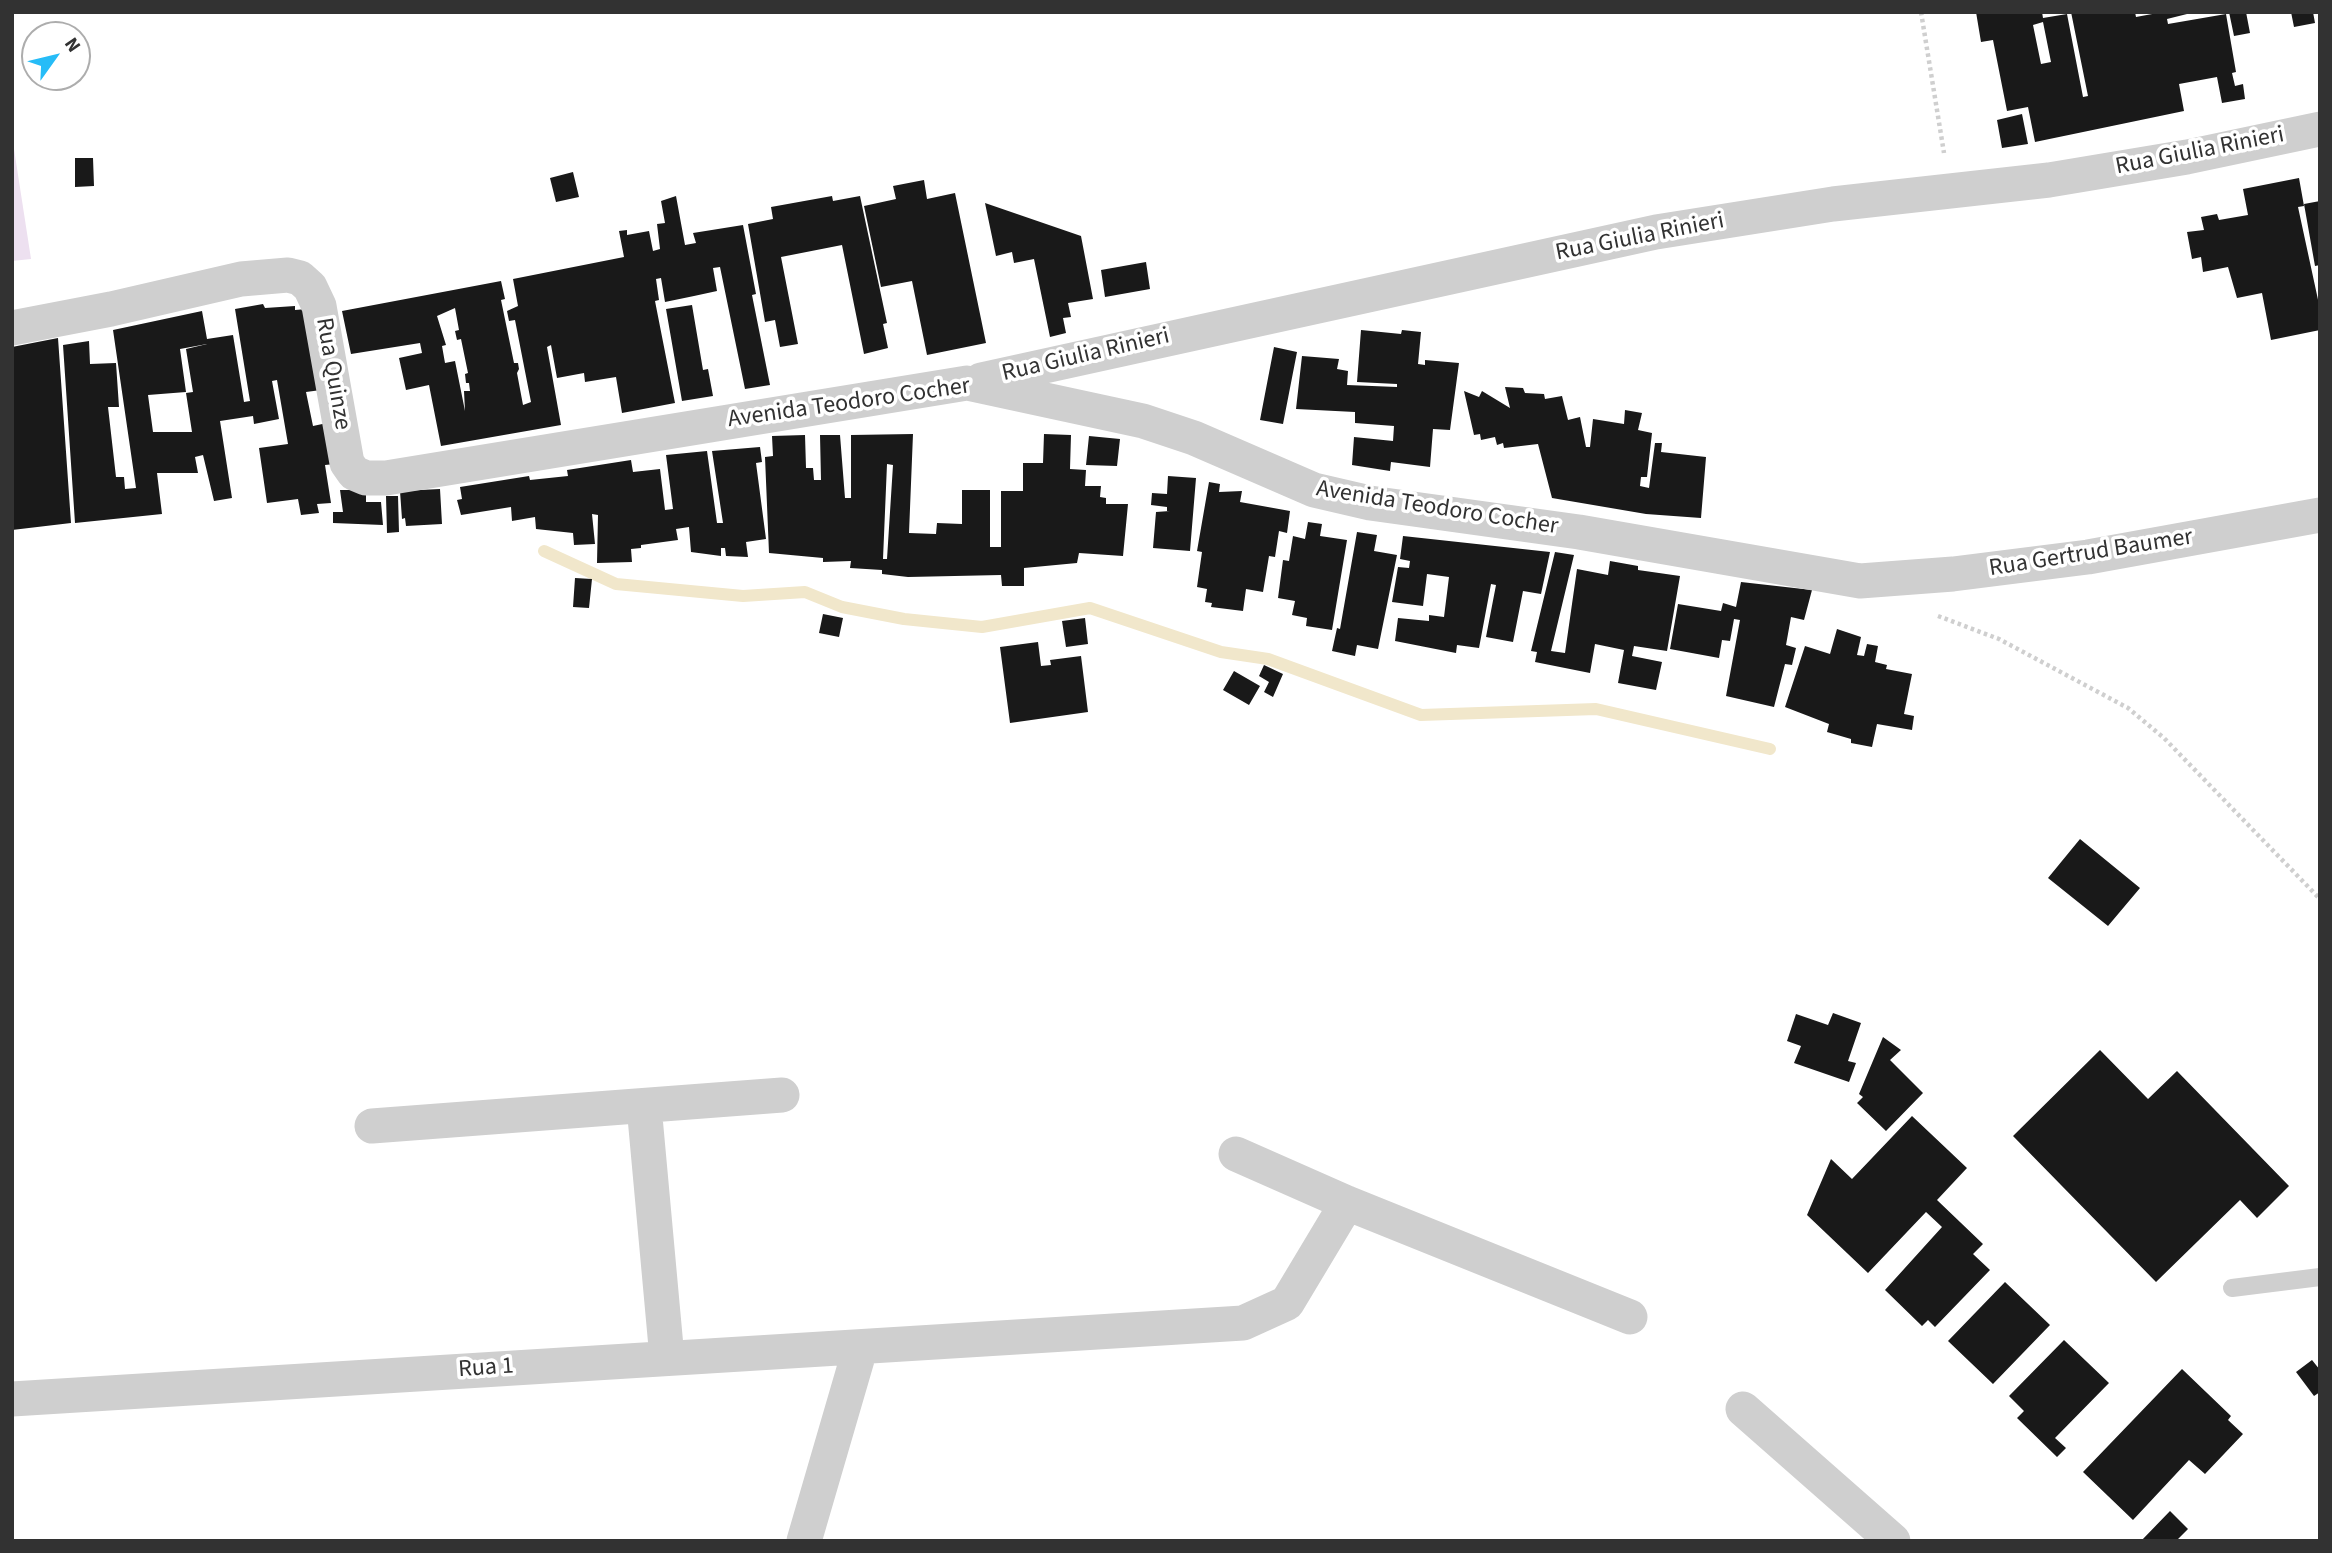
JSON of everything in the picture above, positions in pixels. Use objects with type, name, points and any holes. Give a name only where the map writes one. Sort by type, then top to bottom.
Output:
[{"type":"street","name":"Rua Giulia Rinieri","points":[[967,383],[1088,354],[1656,232],[1833,204],[1950,192],[2187,157],[2320,129]]},
{"type":"street","name":"Rua Quinze","points":[[12,328],[269,275],[300,278],[310,287],[325,331],[348,463]]},
{"type":"street","points":[[1088,354],[1094,410]]},
{"type":"street","name":"Avenida Teodoro Cocher","points":[[348,463],[355,473],[366,478],[386,478],[967,383],[1094,410],[1194,438],[1278,477],[1314,490],[1359,501],[1579,532],[1860,581]]},
{"type":"street","name":"Rua Gertrud Baumer","points":[[1860,581],[1953,574],[2088,557],[2320,514]]},
{"type":"street","points":[[372,1126],[782,1095]]},
{"type":"street","points":[[644,1106],[667,1358]]},
{"type":"street","points":[[1236,1154],[1347,1203],[1630,1317]]},
{"type":"street","name":"Rua 1","points":[[12,1399],[1209,1326],[1255,1319],[1287,1303],[1347,1203]]},
{"type":"street","points":[[804,1541],[860,1349]]},
{"type":"street","points":[[1744,1409],[1893,1541]]},
{"type":"lane","points":[[2232,1288],[2320,1277]]},
{"type":"path","points":[[1921,12],[1950,192]]},
{"type":"path","points":[[1929,612],[1999,639],[2128,708],[2164,737],[2320,899]]},
{"type":"shaded area","points":[[12,136],[31,259],[12,261]]},
{"type":"building","points":[[1976,12],[2042,12],[2043,18],[2067,14],[2083,97],[2088,96],[2071,12],[2135,12],[2136,17],[2163,12],[2195,12],[2167,19],[2168,24],[2226,14],[2236,72],[2232,73],[2235,86],[2243,84],[2245,99],[2222,103],[2217,77],[2179,84],[2184,111],[2035,142],[2028,107],[2007,111],[1993,40],[1981,42]],"holes":[[[2043,22],[2051,62],[2041,64],[2033,25]]]},
{"type":"building","points":[[2229,12],[2246,12],[2250,33],[2234,36]]},
{"type":"building","points":[[2291,12],[2313,12],[2315,23],[2294,27]]},
{"type":"building","points":[[2022,114],[2028,144],[2002,148],[1997,120]]},
{"type":"building","points":[[75,158],[93,158],[94,186],[75,187]]},
{"type":"building","points":[[573,172],[579,197],[556,202],[550,178]]},
{"type":"building","points":[[2299,178],[2304,206],[2298,207],[2320,309],[2320,330],[2271,340],[2262,293],[2237,298],[2228,267],[2203,272],[2201,257],[2192,259],[2187,232],[2204,230],[2201,217],[2217,214],[2219,220],[2248,215],[2243,189]]},
{"type":"building","points":[[924,180],[927,199],[955,193],[986,343],[927,355],[912,281],[881,287],[864,206],[896,199],[893,186]]},
{"type":"building","points":[[676,196],[685,245],[696,243],[693,233],[743,225],[756,294],[752,295],[770,385],[745,389],[720,267],[713,268],[717,291],[665,302],[661,278],[656,279],[659,300],[655,301],[675,403],[622,413],[616,377],[585,382],[584,373],[557,378],[551,345],[547,347],[561,425],[441,446],[429,385],[406,390],[399,358],[422,353],[420,343],[351,354],[342,311],[501,281],[505,299],[501,300],[514,363],[518,363],[517,373],[523,405],[531,402],[515,320],[509,321],[507,311],[518,306],[513,279],[624,257],[619,231],[627,230],[627,235],[649,231],[653,251],[660,249],[657,224],[665,223],[661,201]],"holes":[[[455,308],[459,330],[455,331],[457,340],[461,339],[468,373],[465,374],[466,383],[469,383],[470,391],[464,391],[465,411],[455,361],[445,363],[442,346],[446,345],[437,316]]]},
{"type":"building","points":[[832,196],[833,201],[860,196],[887,323],[883,324],[888,348],[864,354],[842,245],[781,257],[798,344],[780,347],[775,320],[765,322],[748,224],[773,219],[771,207]]},
{"type":"building","points":[[2320,201],[2320,265],[2315,266],[2304,204]]},
{"type":"building","points":[[985,203],[1081,236],[1093,299],[1068,303],[1071,317],[1063,318],[1066,333],[1050,337],[1034,259],[1014,263],[1012,252],[996,256]]},
{"type":"building","points":[[1146,262],[1150,289],[1105,297],[1101,270]]},
{"type":"building","points":[[263,304],[265,308],[295,306],[295,310],[307,309],[321,390],[306,392],[313,426],[327,423],[335,464],[325,465],[331,503],[317,504],[319,513],[301,515],[298,499],[267,503],[259,448],[288,444],[277,380],[272,381],[279,419],[254,424],[253,416],[220,421],[232,498],[214,501],[203,455],[195,457],[198,473],[157,473],[162,514],[75,523],[63,345],[89,341],[90,364],[116,363],[119,407],[108,407],[116,477],[124,477],[125,489],[136,488],[113,330],[202,311],[207,339],[233,335],[244,402],[250,401],[235,309]],"holes":[[[207,344],[186,349],[193,392],[186,393],[192,432],[153,432],[148,395],[186,392],[180,349]]]},
{"type":"building","points":[[692,305],[703,370],[708,369],[713,396],[682,401],[666,309]]},
{"type":"building","points":[[1361,330],[1401,334],[1402,330],[1421,332],[1418,364],[1425,365],[1425,360],[1459,363],[1450,430],[1433,429],[1430,467],[1391,462],[1390,471],[1352,465],[1354,437],[1393,441],[1394,426],[1355,423],[1355,412],[1296,409],[1302,356],[1339,359],[1337,369],[1348,371],[1347,385],[1397,387],[1397,384],[1357,382]]},
{"type":"building","points":[[58,338],[71,523],[12,530],[12,347]]},
{"type":"building","points":[[1274,347],[1297,352],[1283,424],[1260,420]]},
{"type":"building","points":[[1505,387],[1523,388],[1525,393],[1544,394],[1545,399],[1562,396],[1568,420],[1580,417],[1586,447],[1590,447],[1593,419],[1624,424],[1625,410],[1642,413],[1638,430],[1652,433],[1647,477],[1641,477],[1640,486],[1649,488],[1655,443],[1662,443],[1661,452],[1706,457],[1701,518],[1646,514],[1552,498],[1538,444],[1504,448],[1503,443],[1497,445],[1495,437],[1481,440],[1480,434],[1474,435],[1464,391],[1479,397],[1482,391],[1510,408]]},
{"type":"building","points":[[913,434],[909,533],[936,534],[937,523],[962,524],[962,490],[990,490],[990,547],[1001,547],[1001,491],[1023,491],[1023,463],[1043,463],[1044,434],[1071,435],[1070,469],[1086,470],[1085,486],[1101,486],[1100,497],[1106,498],[1106,504],[1128,504],[1123,556],[1079,553],[1077,563],[1024,568],[1024,586],[1002,586],[1001,575],[908,577],[882,574],[882,570],[850,568],[851,561],[823,562],[823,558],[769,553],[765,457],[773,456],[772,436],[805,435],[806,468],[813,468],[814,480],[821,480],[820,435],[840,435],[845,498],[851,498],[851,435]],"holes":[[[887,464],[893,465],[887,559],[883,559]]]},
{"type":"building","points":[[1089,436],[1120,439],[1117,466],[1086,465]]},
{"type":"building","points":[[760,447],[762,462],[756,463],[766,539],[746,542],[748,557],[726,556],[725,548],[721,548],[721,556],[691,552],[689,527],[676,529],[678,540],[631,549],[632,562],[597,563],[598,515],[592,514],[595,544],[574,545],[573,533],[536,529],[535,517],[512,521],[511,507],[461,515],[457,500],[462,499],[460,487],[529,476],[530,480],[568,476],[567,470],[631,460],[633,472],[660,469],[665,510],[673,509],[666,455],[707,451],[717,523],[723,523],[712,451]]},
{"type":"building","points":[[1168,476],[1196,478],[1190,551],[1153,548],[1156,512],[1170,511],[1167,511],[1167,507],[1151,505],[1152,493],[1167,494]]},
{"type":"building","points":[[1209,482],[1220,484],[1219,492],[1242,491],[1240,502],[1290,511],[1287,533],[1279,531],[1275,557],[1269,556],[1263,592],[1246,589],[1243,611],[1211,607],[1212,603],[1205,602],[1207,589],[1197,587],[1202,552],[1197,551]]},
{"type":"building","points":[[440,489],[442,524],[406,526],[405,518],[402,519],[400,491]]},
{"type":"building","points":[[340,490],[366,490],[366,502],[381,502],[383,525],[333,523],[333,512],[343,512]]},
{"type":"building","points":[[386,496],[398,496],[399,532],[387,533]]},
{"type":"building","points":[[1308,522],[1322,524],[1320,536],[1347,540],[1332,630],[1306,626],[1307,618],[1292,615],[1295,601],[1278,598],[1283,560],[1289,561],[1293,536],[1305,539]]},
{"type":"building","points":[[1357,532],[1377,535],[1374,551],[1397,555],[1378,649],[1357,645],[1355,656],[1332,651],[1337,628],[1340,629]]},
{"type":"building","points":[[1403,536],[1550,552],[1541,594],[1523,591],[1513,642],[1486,637],[1496,585],[1491,584],[1479,648],[1457,645],[1456,653],[1395,641],[1398,618],[1429,621],[1429,615],[1444,617],[1449,577],[1427,574],[1423,606],[1392,602],[1398,567],[1409,568],[1410,561],[1400,559]]},
{"type":"building","points":[[1555,552],[1574,555],[1551,651],[1565,653],[1577,569],[1608,575],[1610,561],[1638,566],[1638,570],[1680,576],[1667,651],[1634,646],[1632,656],[1662,662],[1656,690],[1618,683],[1624,650],[1595,644],[1590,673],[1535,662],[1537,652],[1531,651]]},
{"type":"building","points":[[575,578],[592,579],[589,608],[573,607]]},
{"type":"building","points":[[1741,582],[1812,590],[1804,620],[1791,617],[1786,645],[1796,648],[1792,665],[1785,664],[1774,707],[1726,696],[1740,620],[1734,619],[1730,641],[1722,640],[1719,658],[1670,649],[1678,604],[1721,611],[1723,603],[1736,607]]},
{"type":"building","points":[[823,614],[843,618],[839,637],[819,633]]},
{"type":"building","points":[[1085,618],[1088,644],[1066,647],[1062,621]]},
{"type":"building","points":[[1837,629],[1861,637],[1857,655],[1864,656],[1867,644],[1878,646],[1875,662],[1887,665],[1886,669],[1912,674],[1904,714],[1914,716],[1912,730],[1877,724],[1872,747],[1851,743],[1851,739],[1827,732],[1829,724],[1785,707],[1805,646],[1830,654]]},
{"type":"building","points":[[1038,642],[1041,666],[1051,665],[1050,660],[1081,656],[1088,712],[1010,723],[1000,647]]},
{"type":"building","points":[[1264,665],[1283,674],[1273,697],[1264,692],[1269,682],[1259,676]]},
{"type":"building","points":[[1234,671],[1260,686],[1249,705],[1223,690]]},
{"type":"building","points":[[2080,839],[2140,888],[2108,926],[2048,878]]},
{"type":"building","points":[[1833,1013],[1861,1023],[1848,1061],[1856,1063],[1849,1082],[1794,1063],[1801,1046],[1787,1041],[1796,1014],[1828,1025]]},
{"type":"building","points":[[1883,1037],[1901,1050],[1890,1060],[1923,1093],[1886,1131],[1857,1103],[1863,1097],[1859,1094]]},
{"type":"building","points":[[2100,1050],[2148,1099],[2177,1071],[2289,1186],[2257,1218],[2240,1200],[2156,1282],[2013,1136]]},
{"type":"building","points":[[1912,1116],[1967,1168],[1937,1200],[1983,1244],[1973,1254],[1990,1270],[1935,1327],[1928,1320],[1922,1326],[1885,1290],[1942,1227],[1926,1212],[1868,1273],[1807,1215],[1831,1159],[1852,1179]]},
{"type":"building","points":[[2005,1282],[2050,1325],[1993,1384],[1948,1341]]},
{"type":"building","points":[[2064,1340],[2109,1383],[2055,1438],[2066,1448],[2057,1457],[2017,1418],[2024,1411],[2009,1396]]},
{"type":"building","points":[[2312,1360],[2320,1370],[2320,1392],[2314,1396],[2296,1372]]},
{"type":"building","points":[[2182,1369],[2231,1416],[2228,1420],[2243,1434],[2205,1474],[2189,1460],[2133,1520],[2083,1472]]},
{"type":"building","points":[[2170,1511],[2188,1529],[2176,1541],[2141,1541]]},
{"type":"waterway","points":[[544,551],[616,584],[743,596],[805,592],[842,607],[904,619],[982,627],[1090,608],[1221,652],[1268,659],[1421,715],[1596,709],[1770,749]]}]
